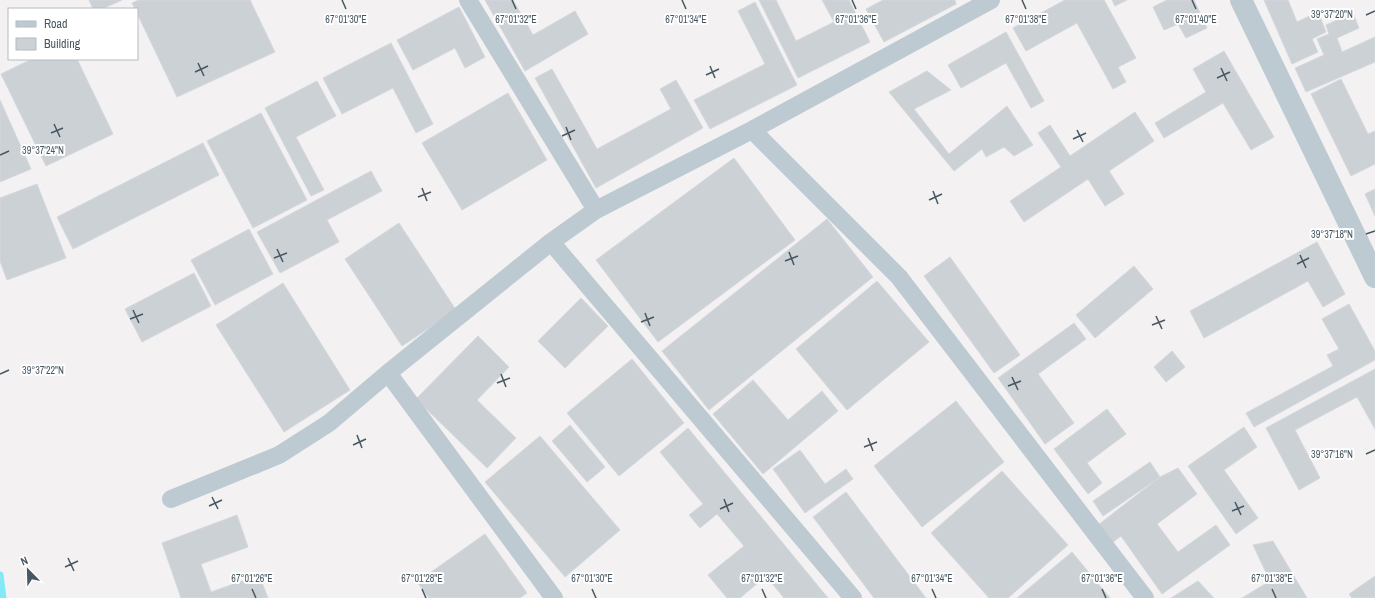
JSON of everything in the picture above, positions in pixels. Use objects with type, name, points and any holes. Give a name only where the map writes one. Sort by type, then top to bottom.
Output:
[{"type":"street","points":[[468,0],[596,210]]},
{"type":"street","points":[[171,499],[279,454],[329,423],[388,373],[551,242],[596,210],[752,130],[991,0]]},
{"type":"street","points":[[1241,0],[1375,277]]},
{"type":"street","points":[[752,130],[899,277],[1145,598]]},
{"type":"street","points":[[551,242],[853,598]]},
{"type":"street","points":[[388,373],[554,598]]},
{"type":"building","points":[[89,0],[122,0],[104,8],[93,8]]},
{"type":"building","points":[[139,0],[250,0],[275,52],[177,97],[138,15],[138,8],[134,8],[132,3]]},
{"type":"building","points":[[485,0],[513,0],[533,35],[575,11],[588,34],[525,71]]},
{"type":"building","points":[[759,0],[776,0],[796,41],[834,22],[822,0],[849,0],[870,42],[798,78]]},
{"type":"building","points":[[883,0],[955,0],[956,4],[884,42],[866,9]]},
{"type":"building","points":[[1065,0],[1104,0],[1136,58],[1118,67],[1126,82],[1113,89],[1077,23],[1026,51],[1013,28]]},
{"type":"building","points":[[1112,0],[1127,0],[1115,6]]},
{"type":"building","points":[[1167,0],[1194,0],[1207,28],[1186,38],[1178,24],[1164,30],[1153,7]]},
{"type":"building","points":[[1264,0],[1288,0],[1297,22],[1318,12],[1326,32],[1312,39],[1318,52],[1292,64]]},
{"type":"building","points":[[755,2],[797,85],[710,129],[694,100],[765,64],[738,11]]},
{"type":"building","points":[[459,7],[485,57],[465,68],[455,48],[413,70],[397,40]]},
{"type":"building","points":[[1353,13],[1359,28],[1337,38],[1342,52],[1375,37],[1375,62],[1306,92],[1295,68],[1324,55],[1317,39],[1329,34],[1326,25]]},
{"type":"building","points":[[1006,32],[1044,101],[1031,108],[1006,63],[961,88],[948,65]]},
{"type":"building","points":[[391,43],[433,124],[416,133],[393,88],[342,114],[323,78]]},
{"type":"building","points":[[1224,51],[1274,137],[1251,150],[1223,103],[1164,138],[1155,123],[1206,92],[1193,69]]},
{"type":"building","points":[[30,60],[77,60],[113,134],[46,166],[1,74]]},
{"type":"building","points":[[552,69],[597,149],[671,109],[660,89],[676,80],[703,128],[596,188],[535,78]]},
{"type":"building","points":[[927,71],[951,90],[914,109],[949,154],[1007,106],[1033,145],[1014,156],[1004,147],[986,157],[982,149],[954,171],[889,92]]},
{"type":"building","points":[[1341,79],[1368,134],[1375,131],[1375,164],[1351,176],[1311,94]]},
{"type":"building","points":[[317,81],[336,116],[296,137],[324,190],[311,196],[265,108]]},
{"type":"building","points":[[508,93],[547,160],[462,210],[422,143]]},
{"type":"building","points":[[0,100],[31,169],[0,182]]},
{"type":"building","points":[[1135,112],[1154,141],[1109,171],[1124,194],[1105,206],[1088,179],[1024,222],[1010,201],[1061,167],[1038,133],[1050,125],[1070,156]]},
{"type":"building","points":[[261,113],[307,200],[253,228],[207,141]]},
{"type":"building","points":[[203,143],[219,175],[73,249],[57,217]]},
{"type":"building","points":[[734,158],[795,240],[658,342],[596,260]]},
{"type":"building","points":[[371,171],[382,191],[327,220],[339,242],[280,273],[257,232]]},
{"type":"building","points":[[37,184],[66,258],[7,280],[0,261],[0,198]]},
{"type":"building","points":[[1375,189],[1375,216],[1365,194]]},
{"type":"building","points":[[827,219],[873,277],[709,410],[662,351]]},
{"type":"building","points":[[399,223],[456,310],[402,346],[345,259]]},
{"type":"building","points":[[249,229],[273,274],[215,305],[191,260]]},
{"type":"building","points":[[1317,242],[1345,294],[1323,307],[1308,281],[1204,338],[1190,311]]},
{"type":"building","points":[[950,257],[1020,355],[994,373],[924,276]]},
{"type":"building","points":[[1134,266],[1153,289],[1095,338],[1076,315]]},
{"type":"building","points":[[194,273],[211,306],[142,342],[125,309]]},
{"type":"building","points":[[877,281],[929,342],[847,410],[796,349]]},
{"type":"building","points":[[283,283],[350,390],[284,432],[216,325]]},
{"type":"building","points":[[581,298],[608,326],[565,368],[538,341]]},
{"type":"building","points":[[1349,304],[1375,351],[1375,360],[1254,427],[1246,413],[1333,366],[1327,355],[1339,349],[1322,319]]},
{"type":"building","points":[[1074,323],[1086,339],[1038,374],[1074,423],[1045,444],[998,378]]},
{"type":"building","points":[[478,336],[509,367],[477,400],[516,438],[487,468],[416,399]]},
{"type":"building","points":[[1172,351],[1185,367],[1166,382],[1154,367]]},
{"type":"building","points":[[632,359],[684,423],[619,476],[567,413]]},
{"type":"building","points":[[1375,369],[1375,429],[1357,397],[1295,430],[1320,478],[1299,490],[1266,428]]},
{"type":"building","points":[[753,380],[788,420],[822,391],[838,411],[763,474],[713,414]]},
{"type":"building","points":[[956,401],[1004,462],[922,527],[874,466]]},
{"type":"building","points":[[1107,409],[1126,434],[1087,463],[1102,483],[1088,494],[1054,449]]},
{"type":"building","points":[[570,425],[605,467],[587,482],[552,441]]},
{"type":"building","points":[[1244,427],[1257,447],[1224,470],[1258,518],[1236,534],[1188,466]]},
{"type":"building","points":[[688,428],[828,598],[784,598],[766,576],[740,598],[727,598],[708,575],[744,546],[717,514],[700,528],[689,515],[703,504],[660,452]]},
{"type":"building","points":[[540,436],[620,530],[565,577],[485,482]]},
{"type":"building","points":[[800,450],[825,484],[846,469],[853,479],[805,513],[773,469]]},
{"type":"building","points":[[1150,462],[1160,477],[1103,516],[1093,501]]},
{"type":"building","points":[[1178,468],[1197,494],[1157,524],[1178,552],[1216,525],[1230,545],[1162,594],[1121,536],[1112,543],[1098,525],[1160,477]]},
{"type":"building","points":[[1002,471],[1068,545],[1008,598],[989,598],[931,533]]},
{"type":"building","points":[[846,492],[926,598],[874,598],[813,517]]},
{"type":"building","points":[[237,515],[248,547],[201,564],[211,592],[259,575],[268,598],[181,598],[162,543]]},
{"type":"building","points":[[485,534],[527,593],[520,598],[429,598],[417,582]]},
{"type":"building","points":[[1273,541],[1307,598],[1242,598],[1270,581],[1253,545]]},
{"type":"building","points":[[1072,552],[1110,598],[1017,598]]},
{"type":"building","points":[[1375,576],[1375,598],[1352,598],[1349,594]]},
{"type":"building","points":[[1198,581],[1214,598],[1171,598]]},
{"type":"waterway","points":[[0,575],[3,598]]}]
